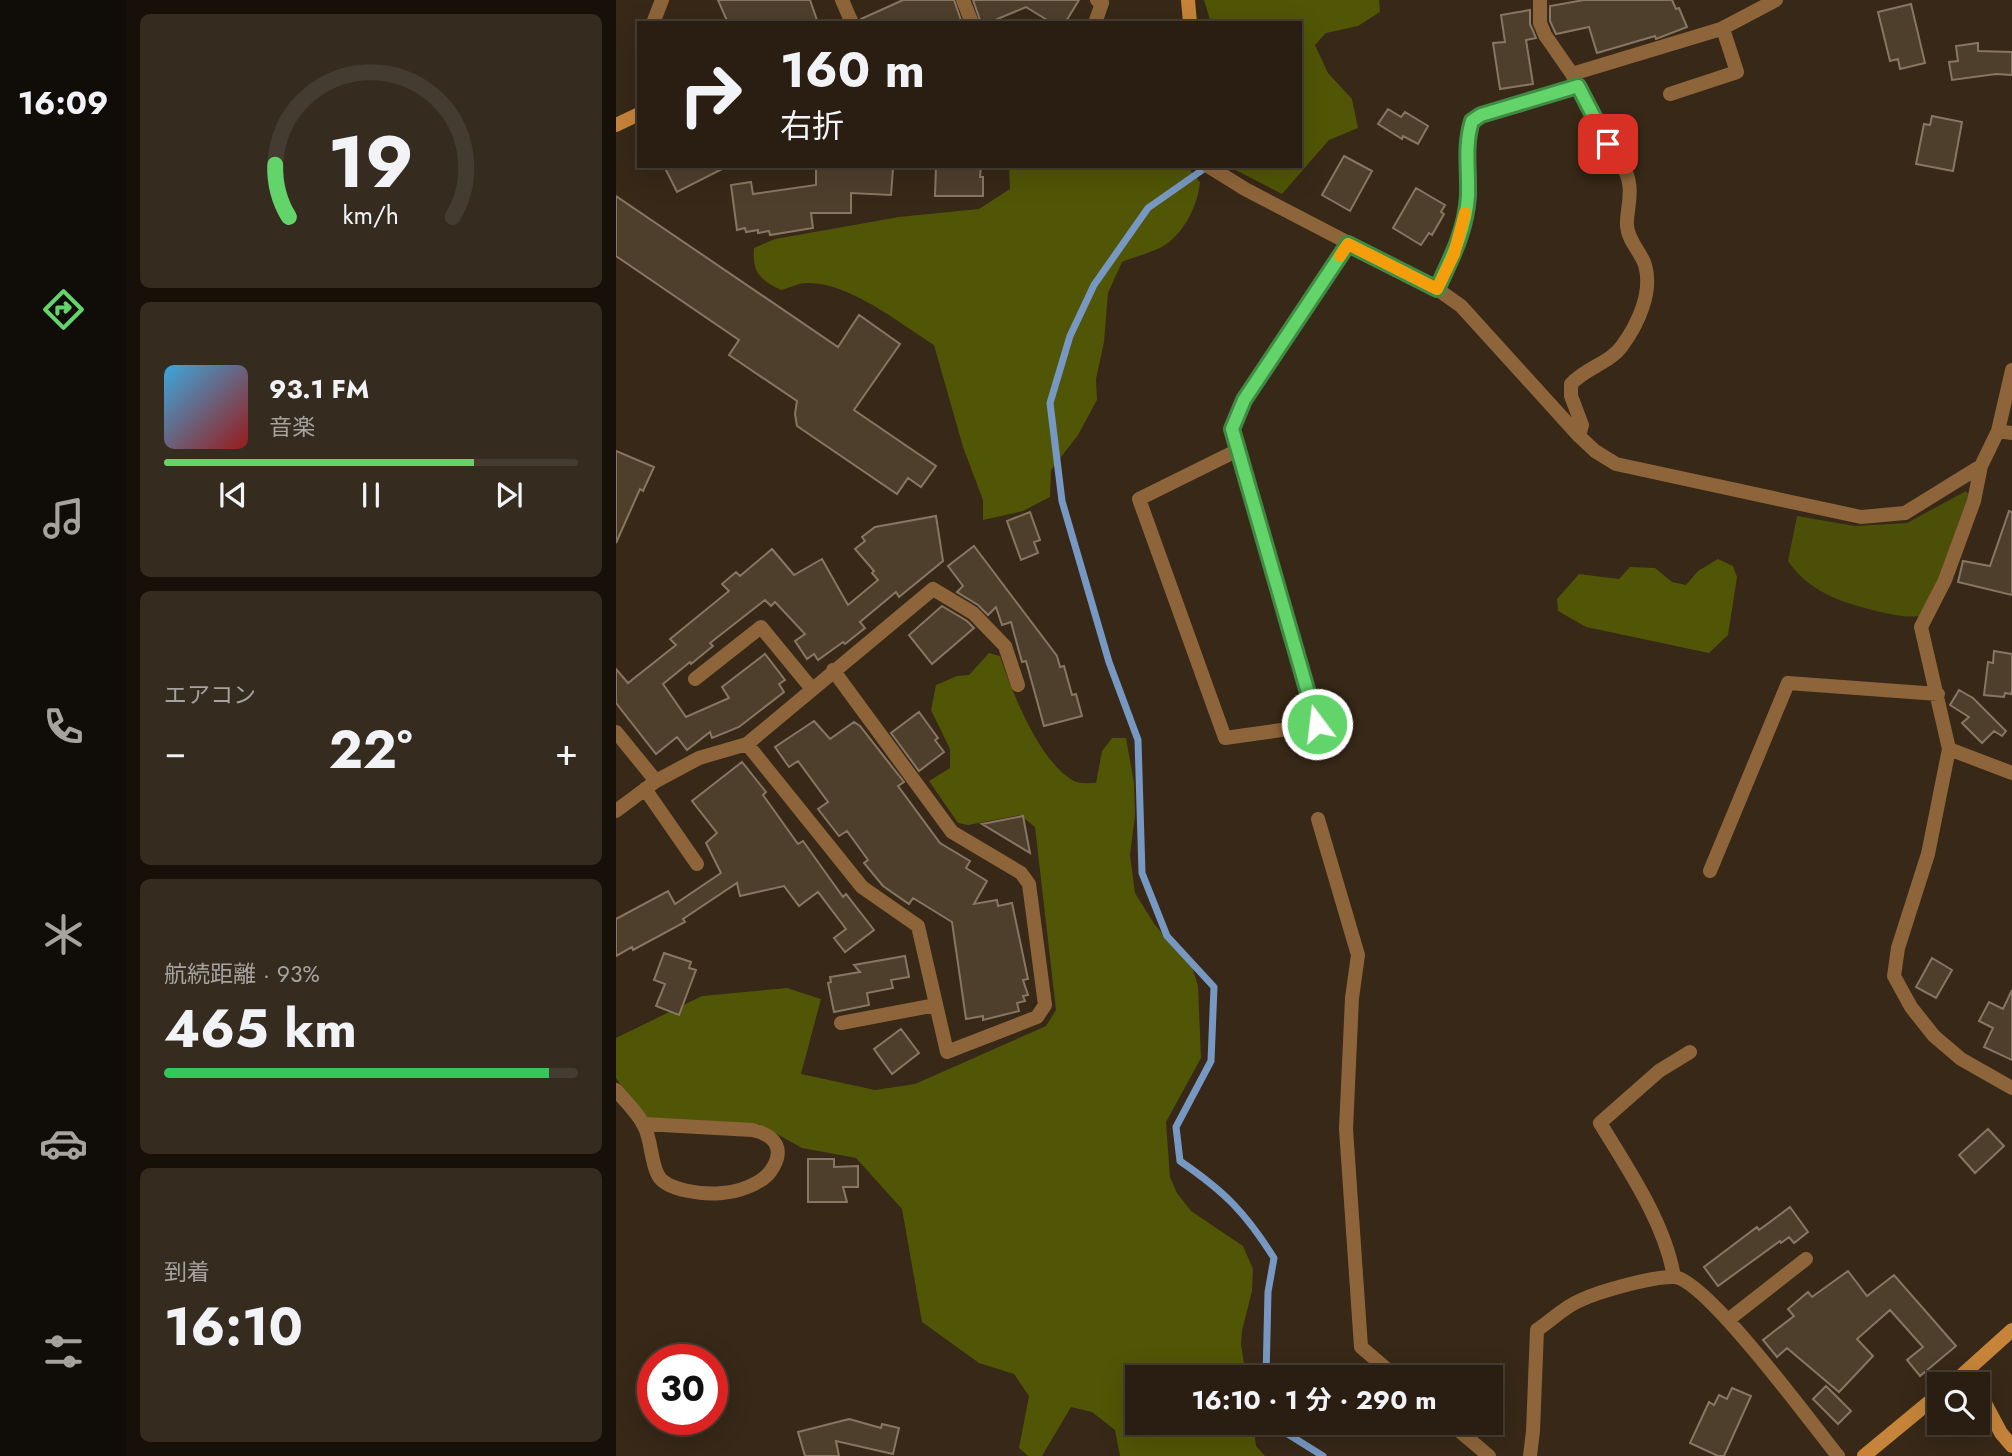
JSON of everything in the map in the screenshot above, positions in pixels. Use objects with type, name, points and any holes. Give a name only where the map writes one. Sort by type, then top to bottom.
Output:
[{"type":"street","points":[[654,21],[662,0]]},
{"type":"street","points":[[842,0],[851,21]]},
{"type":"street","points":[[963,0],[971,21]]},
{"type":"street","points":[[1097,0],[1102,4],[1097,21]]},
{"type":"street","points":[[1188,0],[1190,21]]},
{"type":"street","points":[[1540,0],[1540,23],[1545,35],[1575,80],[1629,181],[1630,207],[1627,226],[1633,245],[1645,265],[1646,288],[1642,308],[1620,348],[1602,363],[1579,375],[1571,384],[1571,396],[1582,425],[1579,436]]},
{"type":"street","points":[[1437,289],[1454,254],[1464,224],[1468,198],[1468,133],[1472,121],[1481,115],[1575,80],[1723,29],[1776,0]]},
{"type":"street","points":[[1670,94],[1737,72],[1723,29]]},
{"type":"street","points":[[616,125],[637,115]]},
{"type":"street","points":[[1211,168],[1245,189],[1437,289],[1461,306],[1579,436],[1595,451],[1616,464],[1861,517],[1905,513],[1980,466],[2005,432],[2012,370]]},
{"type":"street","points":[[1238,450],[1139,499],[1225,738],[1317,724],[1232,429],[1244,400],[1348,244]]},
{"type":"street","points":[[1980,466],[1974,501],[1945,580],[1921,626],[1949,749],[1928,854],[1898,948],[1894,976],[1911,1007],[1934,1036],[1961,1059],[2012,1088]]},
{"type":"street","points":[[616,811],[650,785],[699,758],[747,744],[933,589],[973,612],[1005,646],[1018,685]]},
{"type":"street","points":[[695,680],[761,626],[812,689]]},
{"type":"street","points":[[747,744],[862,887],[918,926],[947,1052],[1037,1017],[1045,1005],[1029,884],[1021,873],[952,832],[833,670]]},
{"type":"street","points":[[1710,871],[1788,682],[1938,694]]},
{"type":"street","points":[[616,732],[697,864]]},
{"type":"street","points":[[1949,749],[2012,773]]},
{"type":"street","points":[[1318,819],[1358,955],[1352,998],[1346,1129],[1361,1347],[1382,1365]]},
{"type":"street","points":[[841,1023],[936,1005]]},
{"type":"street","points":[[1674,1277],[1671,1255],[1637,1185],[1600,1123],[1659,1071],[1690,1052]]},
{"type":"street","points":[[616,1090],[644,1124],[658,1176],[668,1186],[723,1194],[757,1184],[768,1175],[777,1161],[778,1152],[774,1140],[765,1133],[644,1124]]},
{"type":"street","points":[[1728,1320],[1807,1259]]},
{"type":"street","points":[[1530,1456],[1537,1330],[1580,1300],[1648,1280],[1674,1277],[1686,1281],[1728,1320],[1838,1456]]},
{"type":"street","points":[[1976,1372],[2012,1330]]},
{"type":"street","points":[[1864,1456],[1927,1405]]},
{"type":"street","points":[[1990,1412],[2012,1446]]},
{"type":"street","points":[[1464,1435],[1489,1456]]},
{"type":"shaded area","points":[[1204,0],[1379,0],[1380,12],[1358,26],[1326,33],[1315,45],[1328,73],[1352,99],[1358,128],[1329,140],[1282,194],[1232,168],[1302,168],[1302,21],[1210,21]]},
{"type":"shaded area","points":[[1009,168],[1186,168],[1200,182],[1197,199],[1180,231],[1158,249],[1122,262],[1108,293],[1104,342],[1096,379],[1097,400],[1078,435],[1051,470],[1050,497],[1023,511],[983,520],[983,500],[963,447],[934,345],[873,305],[840,289],[807,283],[781,290],[759,274],[754,263],[754,248],[775,239],[899,217],[979,209],[1010,189]]},
{"type":"shaded area","points":[[1966,491],[1969,495],[1940,574],[1919,616],[1863,608],[1838,599],[1806,581],[1788,561],[1797,516],[1855,526],[1907,523]]},
{"type":"shaded area","points":[[1718,559],[1733,566],[1737,577],[1728,635],[1709,653],[1586,627],[1558,611],[1557,599],[1579,574],[1619,579],[1630,567],[1655,568],[1672,582],[1686,585],[1698,571]]},
{"type":"shaded area","points":[[989,653],[1000,656],[1020,707],[1039,743],[1050,759],[1074,781],[1096,783],[1102,751],[1112,738],[1126,738],[1134,783],[1135,815],[1130,855],[1135,893],[1155,925],[1192,967],[1198,986],[1201,1058],[1166,1122],[1170,1177],[1177,1193],[1191,1211],[1243,1246],[1253,1269],[1252,1291],[1242,1331],[1244,1365],[1125,1365],[1125,1435],[1255,1435],[1256,1446],[1265,1456],[1120,1456],[1115,1430],[1092,1412],[1071,1407],[1042,1456],[1028,1456],[1019,1448],[1029,1396],[1014,1374],[979,1363],[922,1322],[902,1209],[856,1158],[802,1148],[759,1124],[649,1124],[616,1078],[616,1038],[702,996],[787,988],[821,999],[801,1074],[875,1090],[915,1084],[1046,1026],[1056,1010],[1035,827],[1020,815],[968,825],[958,823],[929,781],[950,768],[950,749],[931,710],[936,685],[957,676],[969,675]]},
{"type":"building","points":[[718,0],[810,0],[817,21],[727,21]]},
{"type":"building","points":[[903,0],[954,0],[961,21],[861,21]]},
{"type":"building","points":[[973,0],[1079,0],[1066,21],[1049,21],[1026,7],[993,21],[980,21]]},
{"type":"building","points":[[1584,0],[1672,0],[1676,9],[1679,8],[1687,27],[1656,39],[1655,36],[1597,53],[1589,27],[1556,34],[1550,21],[1550,6]]},
{"type":"building","points":[[1911,4],[1925,63],[1900,69],[1898,59],[1890,61],[1878,12]]},
{"type":"building","points":[[1530,10],[1530,24],[1536,38],[1526,40],[1533,84],[1500,89],[1493,43],[1505,42],[1501,15]]},
{"type":"building","points":[[1978,43],[1978,51],[2012,52],[2012,75],[1996,74],[1952,80],[1949,62],[1958,61],[1956,46]]},
{"type":"building","points":[[1388,109],[1401,117],[1405,112],[1428,126],[1418,144],[1403,136],[1402,139],[1378,124]]},
{"type":"building","points":[[1932,116],[1962,122],[1953,171],[1916,164],[1924,124],[1930,125]]},
{"type":"building","points":[[1344,156],[1372,171],[1350,211],[1322,195]]},
{"type":"building","points":[[665,168],[724,168],[677,192]]},
{"type":"building","points":[[816,168],[893,169],[891,195],[851,193],[851,213],[811,213],[813,228],[770,235],[769,231],[758,233],[758,230],[746,232],[745,228],[737,230],[731,185],[751,182],[753,194],[816,185]]},
{"type":"building","points":[[936,168],[981,168],[983,196],[935,196]]},
{"type":"building","points":[[1416,188],[1445,205],[1441,212],[1444,214],[1432,235],[1429,233],[1421,245],[1393,228]]},
{"type":"building","points":[[616,196],[838,347],[859,315],[900,344],[854,410],[936,466],[921,487],[908,478],[897,494],[797,426],[797,401],[729,355],[739,340],[616,256]]},
{"type":"building","points":[[616,451],[654,467],[643,491],[640,489],[616,543]]},
{"type":"building","points":[[2009,511],[2012,512],[2012,595],[1958,582],[1963,561],[1990,566]]},
{"type":"building","points":[[1030,512],[1040,540],[1034,542],[1038,553],[1021,560],[1007,521]]},
{"type":"building","points":[[936,516],[943,561],[899,597],[896,592],[860,622],[865,628],[845,644],[843,642],[818,660],[814,654],[807,659],[795,641],[805,634],[775,602],[771,606],[765,600],[710,643],[713,646],[663,684],[686,717],[729,698],[722,687],[765,654],[785,680],[779,684],[784,692],[739,727],[712,738],[710,732],[687,750],[677,737],[656,754],[616,703],[616,669],[628,683],[676,645],[670,639],[729,591],[722,584],[736,572],[740,576],[772,549],[794,575],[822,559],[848,605],[878,580],[872,573],[874,571],[855,549],[865,541],[862,537],[875,527]]},
{"type":"building","points":[[974,546],[1057,656],[1060,667],[1064,666],[1072,695],[1076,694],[1082,716],[1044,726],[1026,661],[1022,662],[1011,622],[1002,625],[996,607],[988,615],[957,592],[963,586],[948,566]]},
{"type":"building","points":[[942,606],[974,628],[932,664],[909,635]]},
{"type":"building","points":[[1994,651],[2012,654],[2012,691],[2011,694],[2005,693],[2004,697],[1984,695],[1988,662],[1993,663]]},
{"type":"building","points":[[1959,690],[1973,698],[2006,731],[2002,736],[1994,731],[1982,743],[1962,723],[1969,717],[1950,705]]},
{"type":"building","points":[[919,712],[938,738],[935,740],[944,752],[919,771],[891,733]]},
{"type":"building","points":[[814,721],[830,739],[854,722],[860,726],[904,782],[898,786],[940,843],[970,861],[966,868],[987,881],[974,904],[997,900],[998,906],[1012,903],[1028,979],[1023,980],[1028,995],[1023,996],[1025,1001],[1017,1003],[1019,1011],[983,1020],[983,1016],[966,1019],[952,922],[913,898],[909,904],[883,886],[864,863],[868,860],[847,831],[839,836],[818,809],[828,802],[798,761],[789,767],[775,747]]},
{"type":"building","points":[[742,762],[766,792],[763,795],[798,844],[803,841],[843,897],[846,894],[874,930],[845,952],[834,938],[846,929],[818,892],[799,906],[784,886],[740,896],[737,883],[683,919],[685,922],[633,950],[632,947],[616,956],[616,919],[668,891],[675,904],[721,873],[706,843],[717,833],[692,801]]},
{"type":"building","points":[[1023,816],[1030,853],[982,824]]},
{"type":"building","points":[[664,953],[691,962],[689,968],[696,970],[679,1015],[656,1006],[665,984],[654,980]]},
{"type":"building","points":[[905,956],[909,977],[891,980],[893,988],[867,993],[869,1005],[834,1012],[828,983],[831,982],[830,977],[860,972],[854,965]]},
{"type":"building","points":[[1932,958],[1952,970],[1936,998],[1916,987]]},
{"type":"building","points":[[2012,990],[2012,1060],[1984,1047],[1993,1028],[1979,1021],[1989,1002],[2003,1009]]},
{"type":"building","points":[[901,1029],[919,1053],[892,1074],[874,1049]]},
{"type":"building","points":[[1988,1129],[2004,1146],[1975,1173],[1959,1155]]},
{"type":"building","points":[[808,1159],[834,1159],[834,1167],[858,1166],[858,1187],[843,1187],[847,1202],[808,1202]]},
{"type":"building","points":[[1790,1207],[1808,1232],[1794,1243],[1789,1237],[1781,1243],[1780,1241],[1718,1286],[1704,1267],[1757,1227],[1759,1230]]},
{"type":"building","points":[[1848,1271],[1867,1296],[1894,1275],[1956,1346],[1920,1376],[1907,1360],[1923,1347],[1890,1310],[1857,1339],[1873,1356],[1839,1392],[1787,1348],[1777,1357],[1763,1340],[1794,1316],[1788,1309],[1808,1292],[1812,1297]]},
{"type":"building","points":[[1826,1386],[1851,1411],[1838,1424],[1813,1399]]},
{"type":"building","points":[[1732,1388],[1751,1396],[1724,1456],[1718,1456],[1690,1443],[1709,1402],[1714,1405],[1719,1395],[1727,1399]]},
{"type":"building","points":[[849,1419],[881,1428],[882,1424],[899,1428],[893,1454],[836,1441],[839,1456],[805,1456],[798,1432]]},
{"type":"waterway","points":[[1205,168],[1148,208],[1094,285],[1070,336],[1050,403],[1062,501],[1109,662],[1138,740],[1142,873],[1167,936],[1214,987],[1211,1061],[1176,1127],[1180,1161],[1233,1204],[1274,1258],[1268,1292],[1266,1365]]},
{"type":"waterway","points":[[1289,1435],[1323,1456]]},
{"type":"slow traffic","points":[[1340,256],[1348,244],[1437,289],[1454,254],[1465,213]]},
{"type":"route","points":[[1317,724],[1232,429],[1244,400],[1348,244],[1437,289],[1454,254],[1464,224],[1468,198],[1468,133],[1472,121],[1481,115],[1578,86],[1608,144]]}]
